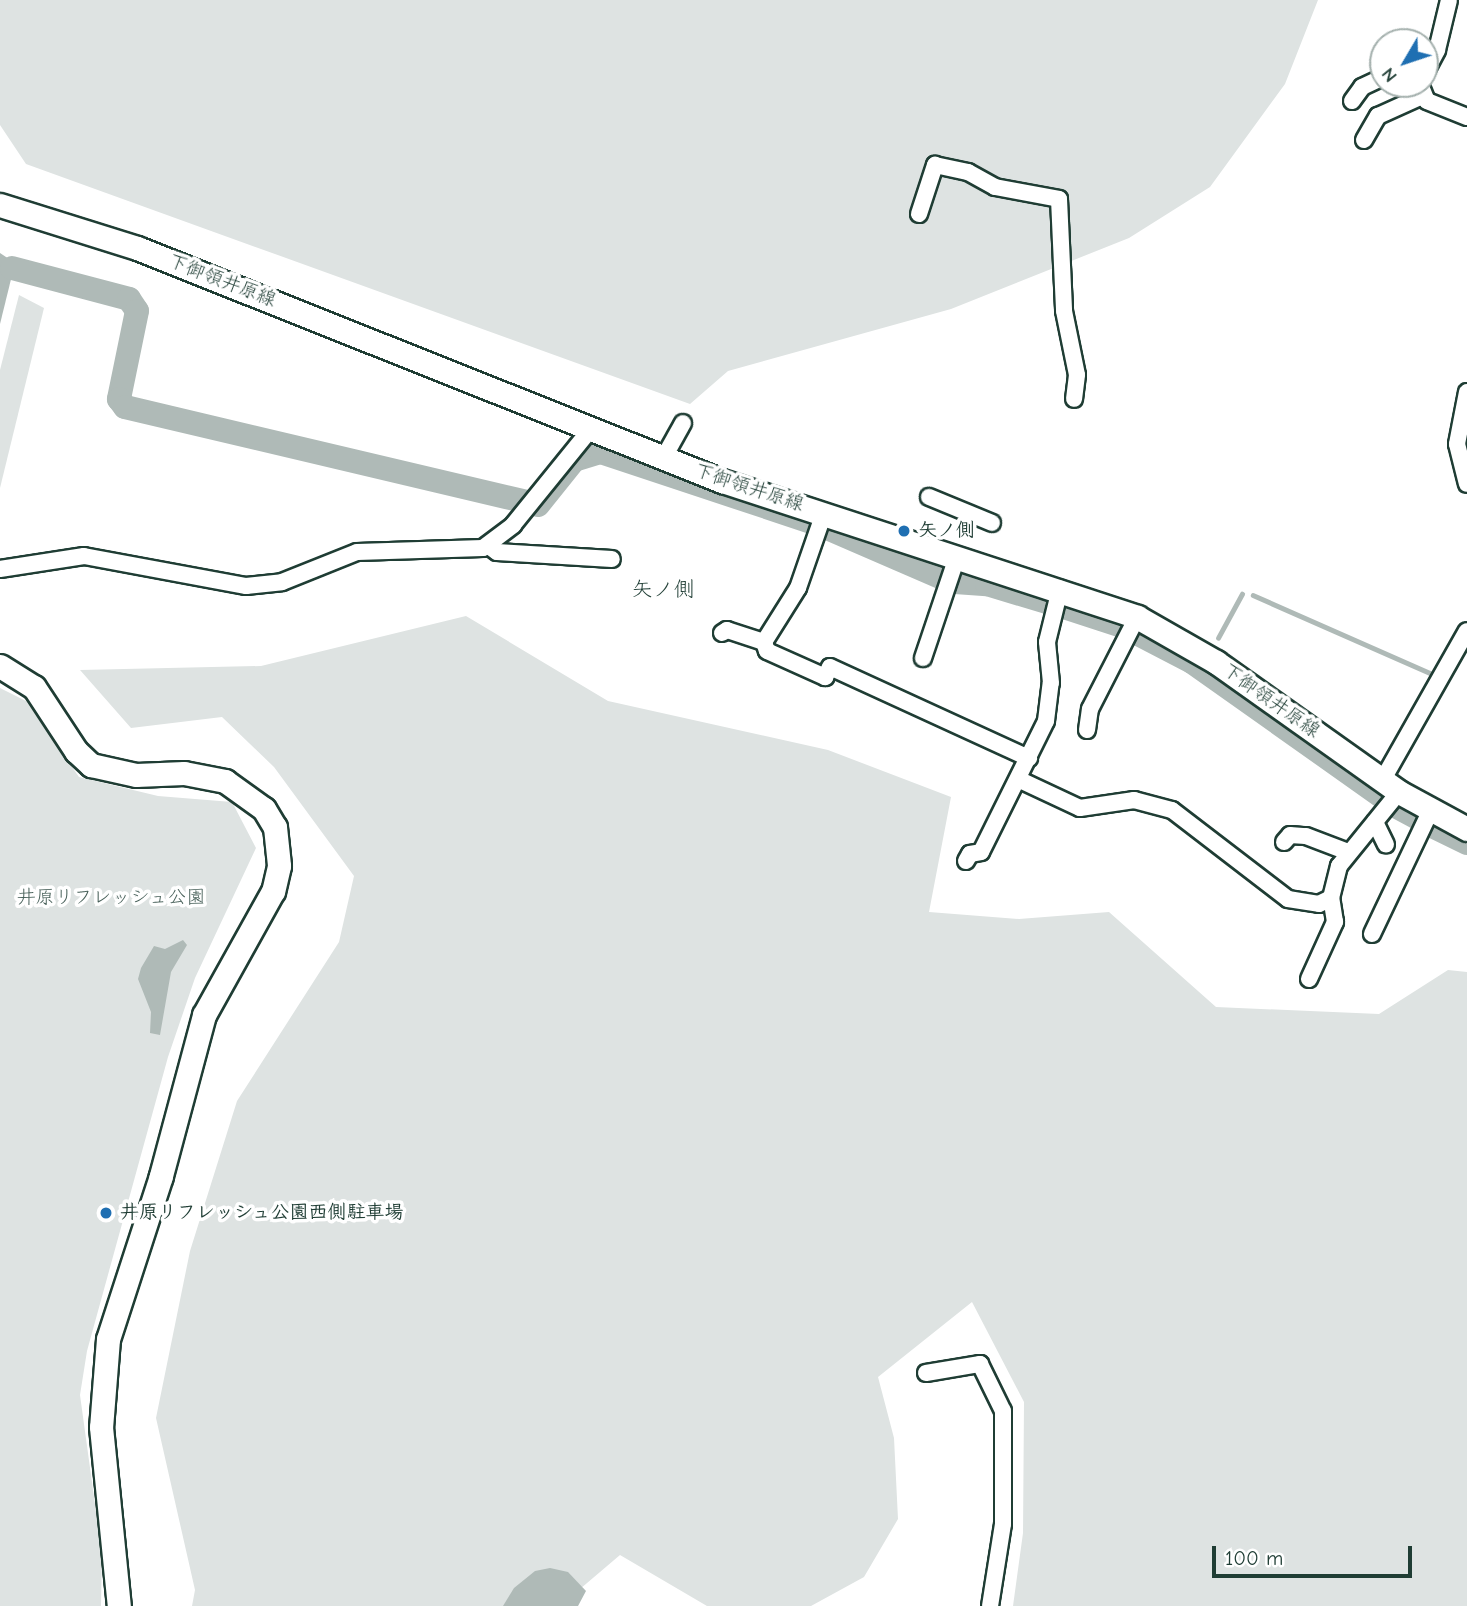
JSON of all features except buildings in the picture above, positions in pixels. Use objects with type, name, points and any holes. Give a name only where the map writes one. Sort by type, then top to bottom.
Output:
[{"type":"main road","name":"下御領井原線","points":[[0,205],[137,248],[663,459],[957,558],[1060,589],[1133,625],[1190,645],[1390,787],[1467,829]]},
{"type":"main road","points":[[0,666],[34,687],[76,751],[90,765],[136,775],[184,774],[225,781],[264,809],[275,827],[279,866],[273,891],[204,1015],[161,1177],[107,1339],[101,1417],[119,1606]]},
{"type":"street","points":[[1439,42],[1449,0]]},
{"type":"street","points":[[1352,102],[1362,87],[1369,83]]},
{"type":"street","points":[[1364,140],[1378,116],[1408,98]]},
{"type":"street","points":[[1435,98],[1467,117]]},
{"type":"street","points":[[919,214],[935,165],[968,172],[995,187],[1059,199],[1063,311],[1077,375],[1074,398]]},
{"type":"street","points":[[1467,392],[1457,444],[1467,484]]},
{"type":"street","points":[[663,459],[683,423]]},
{"type":"street","points":[[0,569],[84,556],[258,585],[282,582],[358,552],[495,541],[532,503],[589,431]]},
{"type":"street","points":[[929,498],[992,523]]},
{"type":"street","points":[[764,642],[798,589],[824,513]]},
{"type":"street","points":[[495,541],[497,552],[612,559]]},
{"type":"street","points":[[923,658],[957,558]]},
{"type":"street","points":[[966,861],[970,854],[982,852],[1020,780],[1046,721],[1051,683],[1047,642],[1060,589]]},
{"type":"street","points":[[1087,730],[1090,709],[1133,625]]},
{"type":"street","points":[[722,634],[727,630],[764,642]]},
{"type":"street","points":[[1308,979],[1335,922],[1331,898],[1339,866],[1375,822],[1390,787],[1461,654],[1467,631]]},
{"type":"street","points":[[764,642],[767,651],[825,677],[831,667],[1029,758]]},
{"type":"street","points":[[1020,780],[1080,808],[1134,800],[1172,810],[1288,899],[1319,904],[1331,898]]},
{"type":"street","points":[[1372,934],[1431,810]]},
{"type":"street","points":[[1375,822],[1386,845]]},
{"type":"street","points":[[1284,842],[1294,834],[1348,852]]},
{"type":"street","points":[[926,1373],[980,1364],[1003,1411],[1003,1524],[990,1606]]},
{"type":"green space","points":[[0,0],[1318,0],[1285,84],[1210,187],[1129,238],[951,309],[728,371],[690,404],[26,164],[0,125]]},
{"type":"green space","points":[[19,295],[44,308],[0,488],[0,370]]},
{"type":"green space","points":[[466,616],[608,701],[828,750],[951,797],[929,912],[1019,919],[1109,912],[1216,1007],[1379,1014],[1448,970],[1467,972],[1467,1606],[1013,1606],[1023,1533],[1024,1402],[972,1302],[878,1377],[894,1438],[898,1519],[864,1577],[811,1606],[707,1606],[620,1555],[560,1606],[192,1606],[195,1590],[156,1418],[190,1251],[237,1101],[339,942],[354,876],[274,767],[222,717],[131,728],[80,670],[261,666]]},
{"type":"green space","name":"井原リフレッシュ公園","points":[[0,688],[26,701],[79,777],[158,796],[232,802],[256,848],[195,978],[168,1057],[87,1351],[80,1395],[102,1555],[101,1606],[0,1606]]},
{"type":"shaded area","points":[[0,253],[15,263],[0,324]]},
{"type":"shaded area","points":[[183,940],[187,945],[171,972],[160,1035],[150,1033],[151,1012],[138,979],[141,968],[154,946],[165,949]]},
{"type":"shaded area","points":[[550,1568],[568,1572],[586,1591],[578,1606],[503,1606],[514,1588],[535,1571]]},
{"type":"waterway","points":[[12,268],[129,299],[137,311],[119,399],[125,407],[538,505],[574,460],[601,452],[814,523]]},
{"type":"waterway","points":[[827,528],[945,579]]},
{"type":"waterway","points":[[955,582],[987,584],[1050,603]]},
{"type":"waterway","points":[[1218,638],[1242,594]]},
{"type":"waterway","points":[[1253,595],[1434,675],[1436,671]]},
{"type":"waterway","points":[[1061,606],[1125,627],[1192,662],[1387,800]]},
{"type":"waterway","points":[[1397,807],[1421,820]]},
{"type":"waterway","points":[[1430,825],[1467,843]]},
{"type":"place","name":"矢ノ側","points":[[904,531]]},
{"type":"place","name":"井原リフレッシュ公園西側駐車場","points":[[106,1213]]},
{"type":"district","name":"矢ノ側","points":[[663,589]]}]
